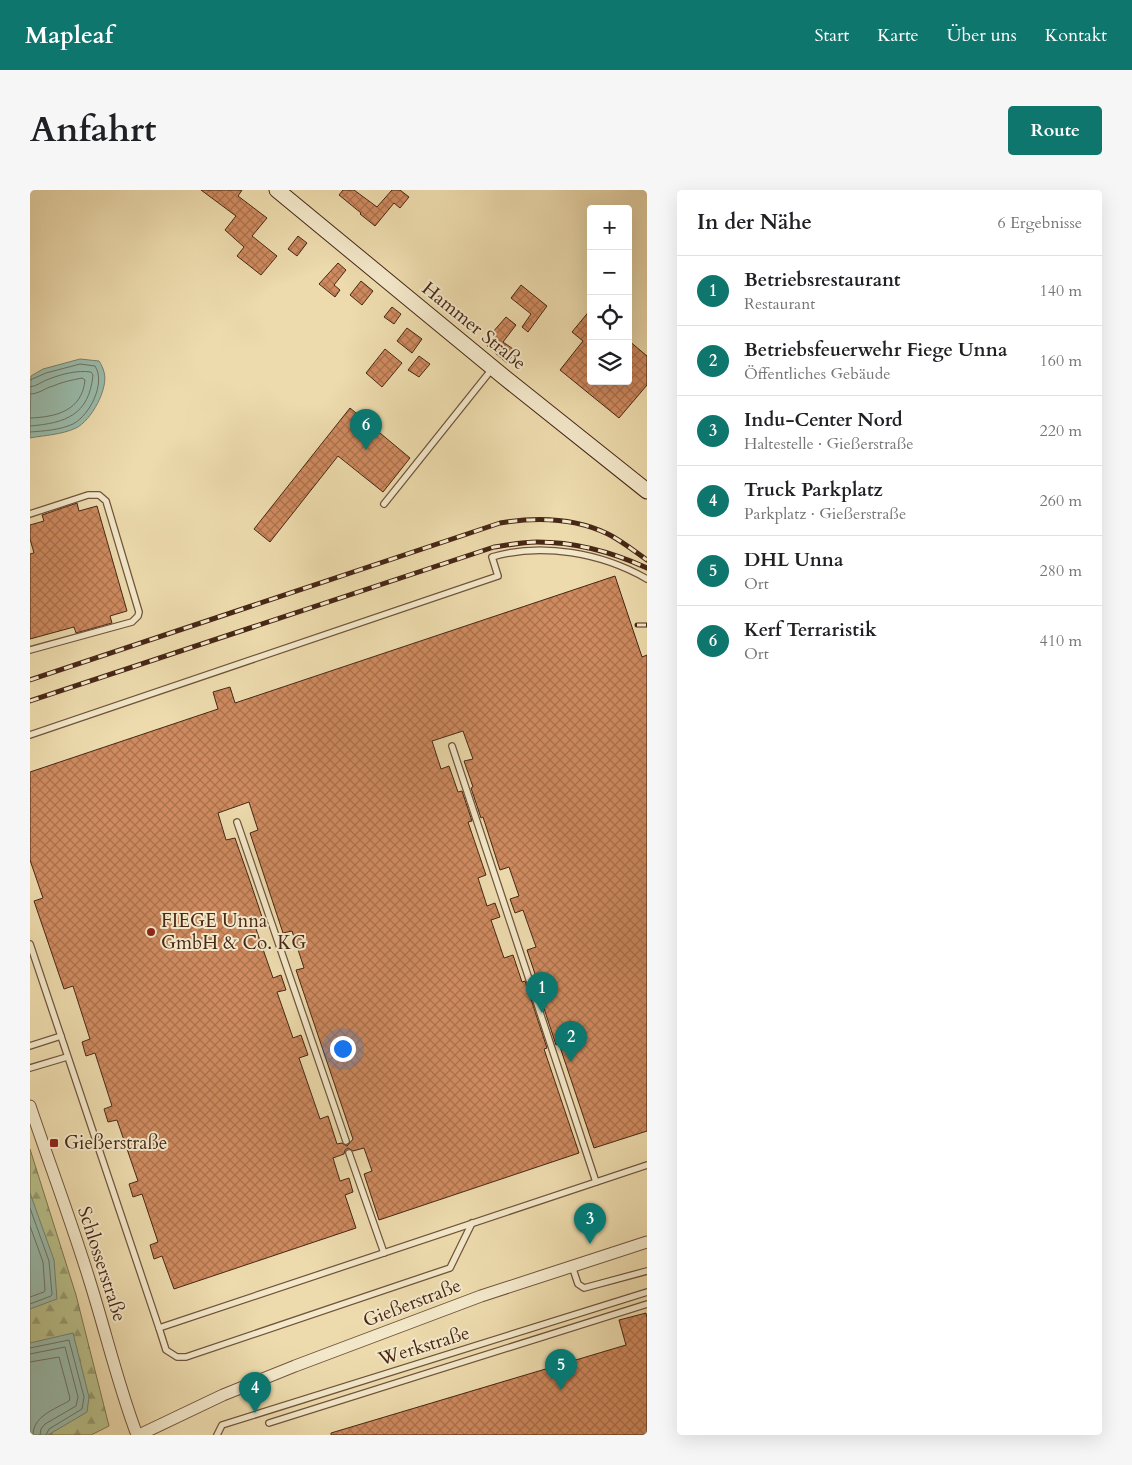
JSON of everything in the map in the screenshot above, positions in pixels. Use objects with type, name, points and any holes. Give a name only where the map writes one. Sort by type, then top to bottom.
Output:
[{"type":"main road","name":"Hammer Straße","points":[[277,190],[647,491]]},
{"type":"street","name":"Schlosserstraße","points":[[30,1106],[78,1244],[126,1405],[138,1435]]},
{"type":"street","name":"Gießerstraße","points":[[138,1435],[223,1395],[295,1366],[481,1296],[645,1244]]},
{"type":"lane","points":[[384,504],[493,367]]},
{"type":"lane","points":[[30,514],[88,495],[99,495],[106,501],[139,612],[132,622],[30,650]]},
{"type":"lane","points":[[30,735],[498,576],[492,557],[500,554],[533,551],[572,553],[606,562],[647,579]]},
{"type":"lane","points":[[452,746],[596,1182]]},
{"type":"lane","points":[[237,822],[346,1141]]},
{"type":"lane","points":[[30,944],[166,1350],[177,1357],[186,1358],[450,1268],[472,1223]]},
{"type":"lane","points":[[30,1046],[61,1036]]},
{"type":"lane","points":[[30,1068],[67,1057]]},
{"type":"lane","points":[[349,1153],[384,1252]]},
{"type":"lane","points":[[159,1328],[647,1165]]},
{"type":"lane","points":[[572,1266],[578,1284],[584,1288],[647,1271]]},
{"type":"lane","name":"Werkstraße","points":[[217,1435],[222,1425],[647,1292]]},
{"type":"lane","points":[[269,1423],[647,1304]]},
{"type":"green space","points":[[30,1149],[76,1295],[109,1426],[91,1435],[30,1435]]},
{"type":"water","points":[[80,359],[99,361],[104,372],[104,387],[93,411],[76,428],[30,438],[31,376],[43,369]]},
{"type":"water","points":[[30,1193],[54,1260],[57,1299],[30,1309]]},
{"type":"water","points":[[73,1333],[89,1397],[87,1412],[48,1435],[30,1435],[30,1343]]},
{"type":"building","points":[[201,190],[242,190],[238,196],[267,218],[252,236],[277,256],[261,275],[237,256],[244,247],[225,230],[236,216]]},
{"type":"building","points":[[343,190],[354,190],[377,207],[392,190],[400,190],[409,197],[400,208],[394,203],[375,226],[339,195]]},
{"type":"building","points":[[298,236],[307,243],[297,256],[288,249]]},
{"type":"building","points":[[338,263],[346,270],[334,285],[340,290],[335,297],[319,284]]},
{"type":"building","points":[[361,281],[373,291],[362,305],[350,295]]},
{"type":"building","points":[[521,285],[547,306],[528,332],[522,327],[531,314],[511,298]]},
{"type":"building","points":[[392,307],[401,314],[394,324],[384,317]]},
{"type":"building","points":[[587,314],[587,385],[632,385],[632,343],[647,356],[647,385],[619,418],[560,370],[583,341],[572,332]]},
{"type":"building","points":[[506,317],[516,325],[503,342],[516,351],[507,363],[487,346],[495,336],[492,333]]},
{"type":"building","points":[[407,328],[422,339],[412,353],[397,341]]},
{"type":"building","points":[[385,349],[402,363],[382,387],[366,373]]},
{"type":"building","points":[[419,356],[430,364],[419,377],[408,370]]},
{"type":"building","points":[[350,408],[410,458],[383,492],[338,456],[270,542],[254,529]]},
{"type":"building","points":[[77,503],[79,511],[97,506],[127,611],[110,616],[112,623],[76,633],[74,627],[30,639],[30,554],[34,553],[30,539],[30,525],[44,521],[42,515]]},
{"type":"building","name":"FIEGE Unna GmbH & Co. KG","points":[[615,576],[642,657],[647,655],[647,1131],[594,1148],[559,1044],[556,1045],[534,978],[536,977],[527,950],[536,947],[523,910],[515,913],[510,899],[519,896],[509,867],[500,870],[483,817],[481,818],[471,788],[473,787],[464,761],[473,759],[463,731],[432,741],[441,769],[449,766],[458,792],[462,791],[472,821],[468,822],[486,875],[478,878],[487,906],[495,903],[500,917],[491,920],[504,958],[513,955],[522,982],[525,981],[547,1048],[544,1049],[579,1153],[379,1220],[364,1174],[372,1171],[364,1148],[353,1151],[348,1148],[344,1154],[333,1158],[340,1181],[349,1178],[353,1192],[345,1195],[356,1228],[174,1289],[162,1256],[154,1259],[150,1245],[158,1242],[142,1194],[133,1197],[129,1184],[138,1181],[117,1120],[108,1122],[104,1109],[112,1106],[95,1053],[86,1056],[82,1042],[90,1039],[73,986],[64,989],[34,901],[43,898],[30,860],[30,772],[218,709],[213,692],[230,687],[235,703]],"holes":[[[249,802],[258,830],[250,833],[283,933],[292,931],[304,968],[296,970],[353,1139],[347,1146],[342,1143],[337,1144],[328,1116],[320,1119],[299,1058],[308,1055],[301,1035],[293,1038],[277,992],[286,990],[281,975],[273,978],[255,926],[264,923],[235,838],[226,840],[218,813]]]},
{"type":"building","points":[[646,1313],[647,1435],[331,1435],[331,1433],[626,1345],[619,1320]]},
{"type":"railway","points":[[30,680],[500,523],[527,520],[555,520],[582,525],[608,534],[647,560]]},
{"type":"railway","points":[[30,701],[494,547],[532,542],[566,544],[594,549],[621,557],[647,568]]},
{"type":"railway","points":[[637,625],[647,625]]},
{"type":"place","name":"Kerf Terraristik","points":[[366,450]]},
{"type":"place","name":"FIEGE Unna GmbH & Co. KG","points":[[151,932]]},
{"type":"place","name":"Betriebsrestaurant","points":[[542,1013]]},
{"type":"place","name":"Betriebsfeuerwehr Fiege Unna","points":[[571,1062]]},
{"type":"place","name":"Gießerstraße","points":[[54,1143]]},
{"type":"place","name":"Indu-Center Nord","points":[[590,1244]]},
{"type":"place","name":"DHL Unna","points":[[561,1390]]},
{"type":"place","name":"Truck Parkplatz","points":[[255,1413]]}]
